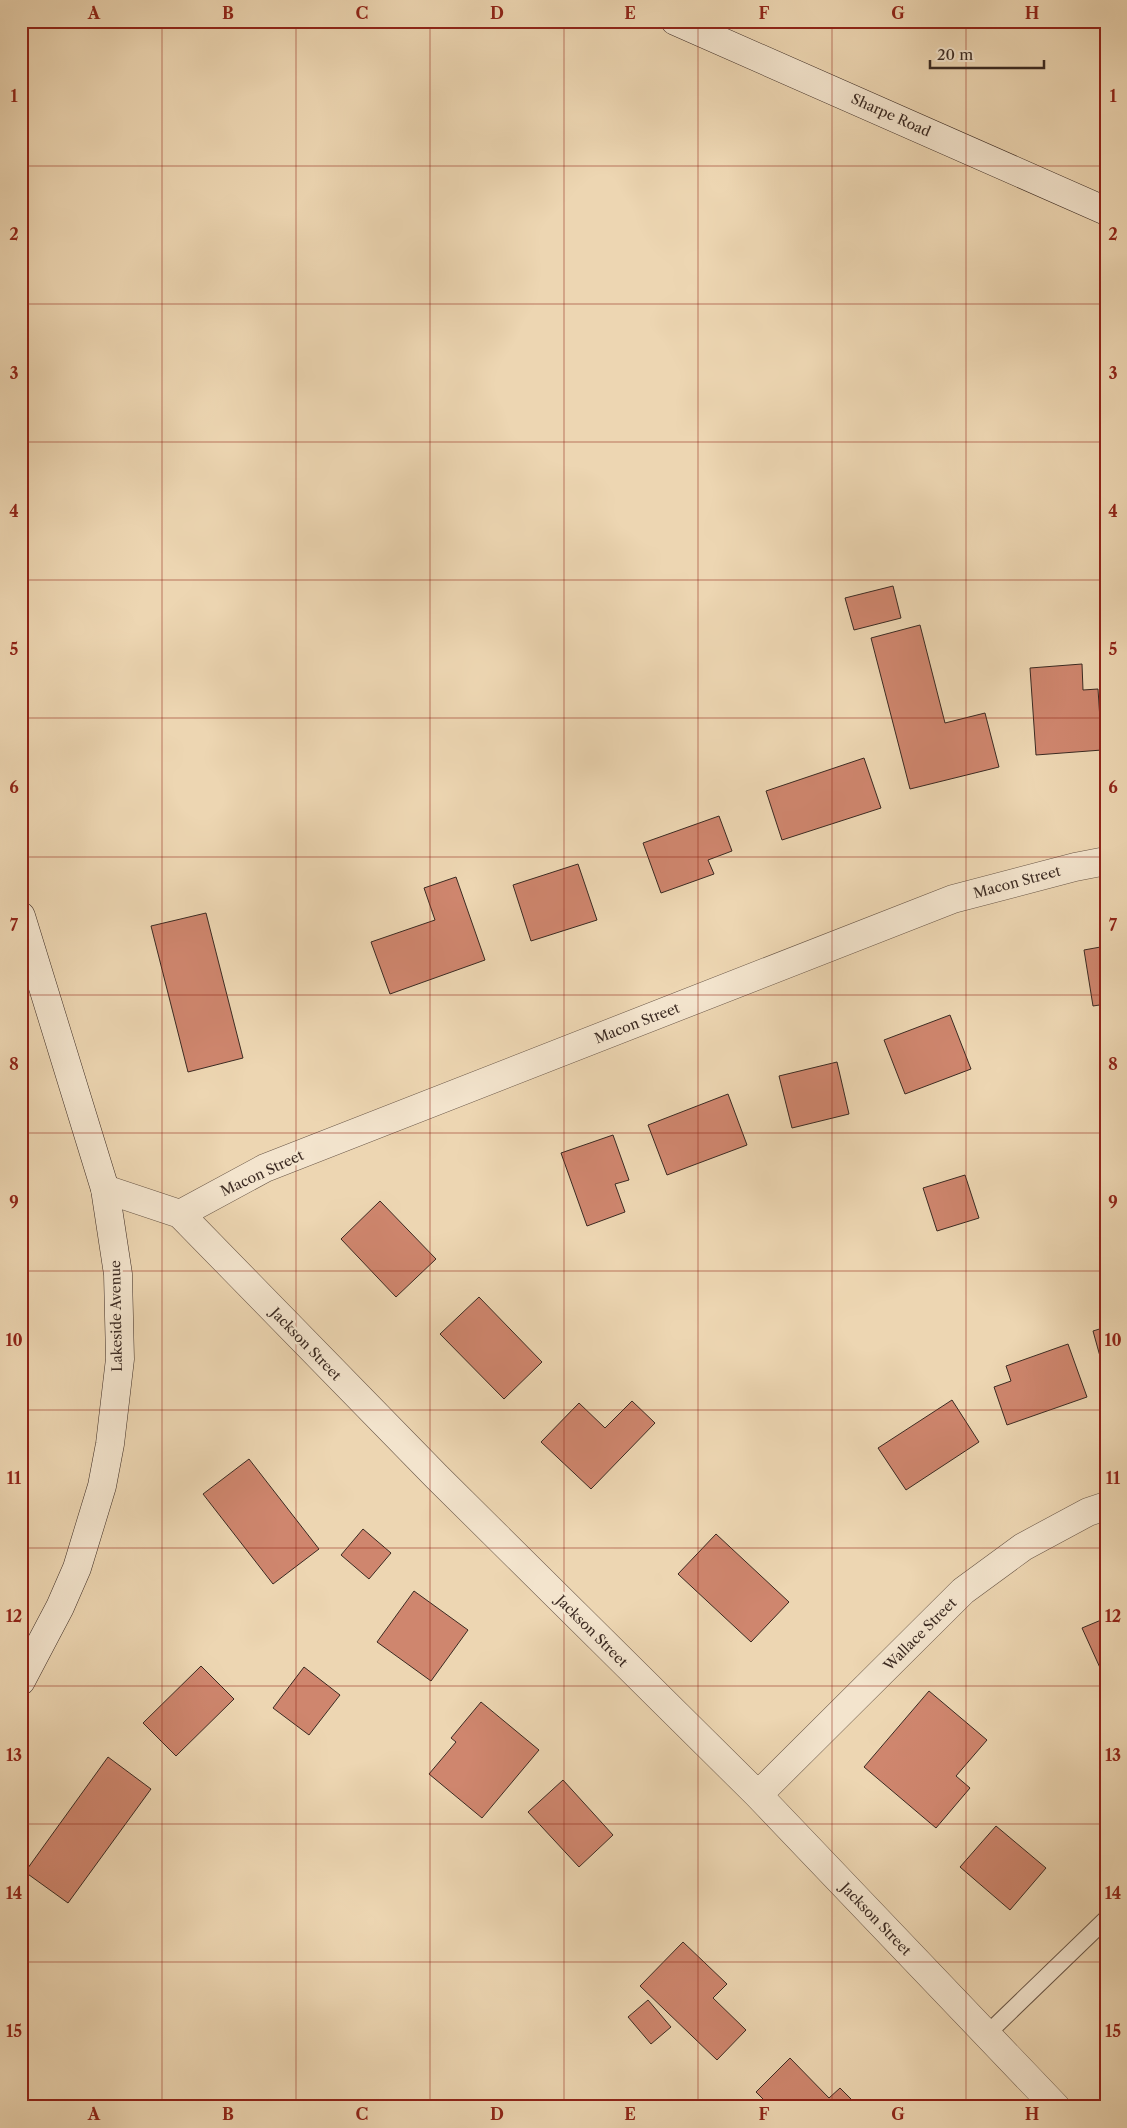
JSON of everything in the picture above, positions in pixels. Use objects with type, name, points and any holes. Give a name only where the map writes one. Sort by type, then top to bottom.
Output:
[{"type":"street","name":"Sharpe Road","points":[[675,21],[1106,211]]},
{"type":"street","name":"Macon Street","points":[[180,1214],[265,1168],[953,899],[1074,867],[1106,861]]},
{"type":"street","name":"Lakeside Avenue","points":[[21,916],[105,1189],[118,1274],[120,1359],[110,1444],[102,1486],[77,1568],[60,1607],[21,1681]]},
{"type":"street","name":"Jackson Street","points":[[105,1189],[180,1214],[437,1477],[758,1795],[1056,2107]]},
{"type":"street","name":"Wallace Street","points":[[758,1795],[964,1591],[1023,1547],[1088,1512],[1106,1506]]},
{"type":"lane","points":[[987,2034],[1106,1919]]},
{"type":"building","points":[[893,586],[901,618],[854,630],[845,598]]},
{"type":"building","points":[[920,625],[945,723],[985,713],[999,767],[910,789],[871,638]]},
{"type":"building","points":[[1082,664],[1083,690],[1098,689],[1102,750],[1036,755],[1030,668]]},
{"type":"building","points":[[864,758],[881,808],[782,840],[766,791]]},
{"type":"building","points":[[719,816],[732,851],[708,860],[714,874],[661,893],[643,843]]},
{"type":"building","points":[[578,864],[597,920],[531,941],[513,885]]},
{"type":"building","points":[[456,877],[485,960],[390,994],[371,942],[435,920],[424,888]]},
{"type":"building","points":[[206,913],[243,1058],[188,1072],[151,926]]},
{"type":"building","points":[[1106,946],[1106,1004],[1093,1006],[1084,950]]},
{"type":"building","points":[[950,1015],[971,1069],[905,1094],[884,1040]]},
{"type":"building","points":[[837,1062],[849,1114],[792,1128],[779,1076]]},
{"type":"building","points":[[728,1094],[747,1145],[667,1175],[648,1125]]},
{"type":"building","points":[[613,1135],[629,1180],[615,1184],[625,1212],[587,1226],[561,1153]]},
{"type":"building","points":[[965,1175],[979,1218],[937,1231],[923,1188]]},
{"type":"building","points":[[380,1201],[436,1259],[396,1297],[341,1239]]},
{"type":"building","points":[[479,1297],[542,1362],[504,1399],[440,1334]]},
{"type":"building","points":[[1106,1327],[1106,1378],[1093,1331]]},
{"type":"building","points":[[1068,1344],[1087,1397],[1007,1425],[994,1387],[1011,1381],[1006,1366]]},
{"type":"building","points":[[952,1400],[979,1442],[906,1490],[878,1448]]},
{"type":"building","points":[[632,1401],[655,1423],[591,1489],[541,1442],[579,1403],[605,1428]]},
{"type":"building","points":[[249,1459],[319,1549],[273,1584],[203,1494]]},
{"type":"building","points":[[363,1529],[391,1553],[369,1579],[341,1555]]},
{"type":"building","points":[[716,1534],[789,1602],[751,1642],[678,1574]]},
{"type":"building","points":[[414,1591],[468,1630],[431,1681],[377,1642]]},
{"type":"building","points":[[1106,1618],[1106,1681],[1082,1628]]},
{"type":"building","points":[[201,1666],[234,1699],[176,1756],[143,1723]]},
{"type":"building","points":[[304,1667],[340,1695],[309,1735],[273,1708]]},
{"type":"building","points":[[929,1691],[987,1740],[956,1776],[970,1788],[936,1828],[864,1767]]},
{"type":"building","points":[[481,1702],[539,1750],[482,1818],[429,1774],[456,1742],[451,1738]]},
{"type":"building","points":[[108,1757],[151,1789],[68,1903],[25,1872]]},
{"type":"building","points":[[563,1780],[613,1835],[579,1867],[528,1812]]},
{"type":"building","points":[[996,1826],[1046,1868],[1010,1910],[960,1867]]},
{"type":"building","points":[[683,1942],[727,1984],[713,1998],[746,2030],[717,2060],[640,1986]]},
{"type":"building","points":[[648,2000],[671,2027],[651,2044],[628,2017]]},
{"type":"building","points":[[790,2058],[829,2098],[840,2088],[859,2107],[771,2107],[756,2092]]}]
